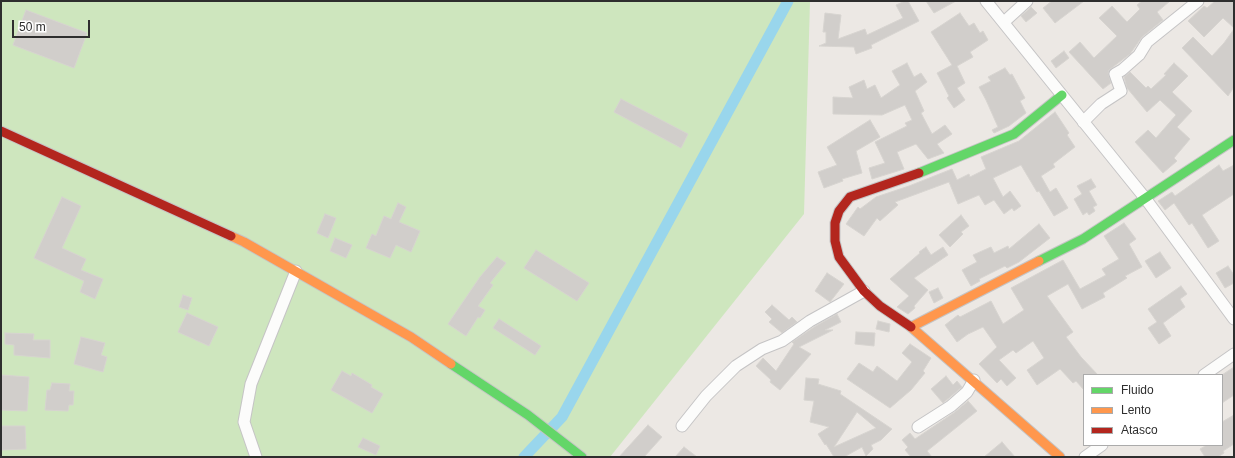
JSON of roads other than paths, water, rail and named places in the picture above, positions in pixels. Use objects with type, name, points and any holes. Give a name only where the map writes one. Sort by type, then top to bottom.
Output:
[{"type":"street","points":[[986,1],[1145,198],[1234,319]]},
{"type":"street","points":[[1004,22],[1027,1]]},
{"type":"street","points":[[1083,122],[1101,104],[1121,91],[1115,74],[1122,70],[1139,55],[1148,42],[1198,1]]},
{"type":"street","points":[[1060,457],[974,380],[911,327],[880,306],[864,292],[840,257],[835,241],[835,223],[839,211],[850,197],[872,188],[906,178],[1014,134],[1062,95]]},
{"type":"street","points":[[1,131],[244,242],[411,337],[528,415],[582,457]]},
{"type":"street","points":[[911,327],[1083,239],[1234,140]]},
{"type":"street","points":[[256,457],[244,422],[251,384],[296,272]]},
{"type":"street","points":[[682,426],[706,396],[736,366],[762,349],[782,341],[810,321],[864,292]]},
{"type":"street","points":[[1205,374],[1234,354]]},
{"type":"street","points":[[918,427],[951,406],[967,392],[974,380]]},
{"type":"street","points":[[1085,457],[1101,446]]},
{"type":"waterway","points":[[524,457],[562,417],[788,1]]}]
